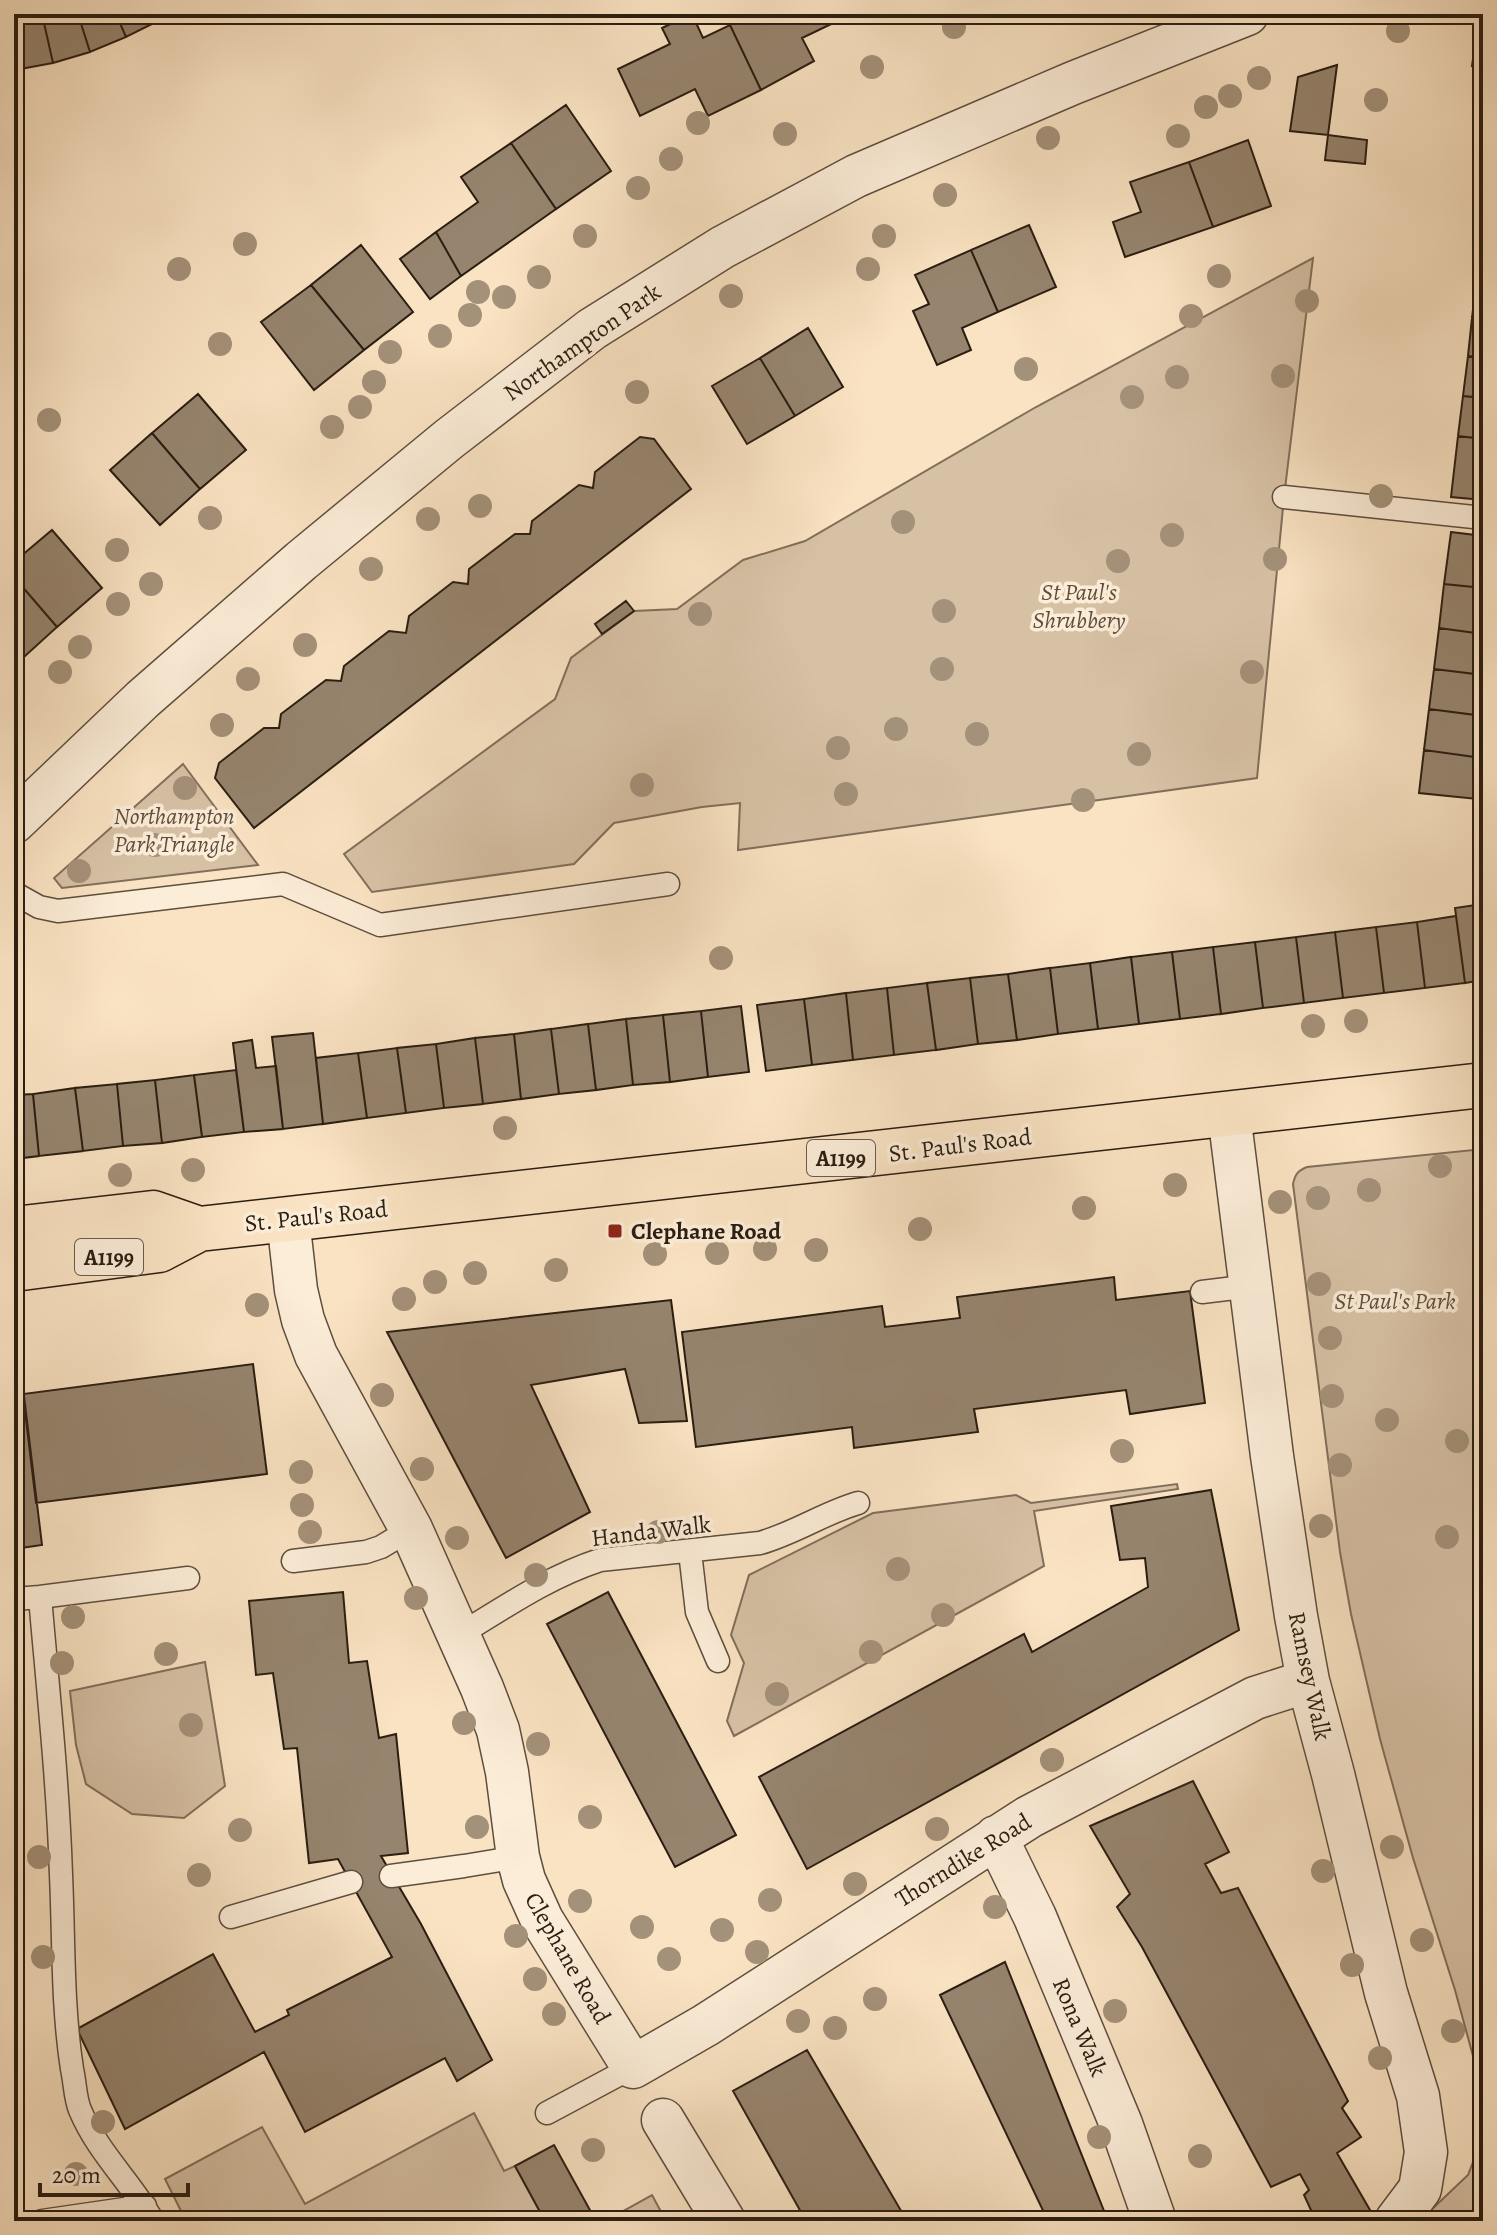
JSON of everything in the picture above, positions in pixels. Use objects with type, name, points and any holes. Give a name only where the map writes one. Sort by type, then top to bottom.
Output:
[{"type":"main road","name":"St. Paul's Road","points":[[14,1269],[159,1250],[199,1229],[1483,1085]]},
{"type":"main road","name":"St. Paul's Road","points":[[14,1229],[153,1213],[199,1229]]},
{"type":"street","name":"Northampton Park","points":[[14,822],[143,699],[301,561],[449,439],[592,329],[723,247],[856,176],[1073,83],[1247,14]]},
{"type":"street","name":"Ramsey Walk","points":[[1229,1114],[1272,1456],[1308,1681],[1386,1993],[1418,2096],[1426,2152],[1420,2189],[1396,2221]]},
{"type":"street","name":"Clephane Road","points":[[288,1219],[296,1290],[316,1355],[411,1529],[498,1730],[524,1880],[542,1920],[633,2067]]},
{"type":"street","name":"Thorndike Road","points":[[633,2067],[706,2025],[1044,1809],[1255,1698],[1308,1681]]},
{"type":"street","name":"Rona Walk","points":[[996,1837],[1035,1917],[1121,2124],[1155,2221]]},
{"type":"street","points":[[663,2120],[724,2221]]},
{"type":"lane","points":[[1284,497],[1483,518]]},
{"type":"lane","points":[[14,893],[39,907],[58,911],[283,884],[380,925],[668,884]]},
{"type":"lane","points":[[1202,1292],[1251,1286]]},
{"type":"lane","name":"Handa Walk","points":[[459,1635],[532,1589],[575,1568],[600,1560],[690,1552],[770,1540],[858,1503]]},
{"type":"lane","points":[[293,1561],[366,1552],[411,1529]]},
{"type":"lane","points":[[690,1552],[697,1612],[718,1661]]},
{"type":"lane","points":[[14,1599],[188,1578]]},
{"type":"lane","points":[[40,1597],[58,1793],[63,1985],[67,2035],[79,2107],[96,2144],[149,2214]]},
{"type":"lane","points":[[391,1876],[518,1857]]},
{"type":"lane","points":[[231,1917],[351,1882]]},
{"type":"lane","points":[[547,2113],[633,2067]]},
{"type":"lane","points":[[42,2221],[149,2214]]},
{"type":"green space","name":"St Paul's Shrubbery","points":[[1313,258],[1284,497],[1257,778],[738,850],[740,803],[702,807],[614,823],[574,864],[372,892],[344,854],[555,699],[571,658],[634,611],[677,609],[743,560],[805,541],[1036,407]]},
{"type":"green space","name":"Northampton Park Triangle","points":[[183,764],[258,865],[62,888],[54,878]]},
{"type":"green space","name":"St Paul's Park","points":[[1483,1149],[1483,2132],[1482,2089],[1380,1739],[1351,1614],[1340,1552],[1293,1184],[1297,1174],[1307,1167]]},
{"type":"green space","points":[[1177,1484],[1178,1489],[1034,1511],[1044,1566],[734,1736],[727,1721],[744,1663],[731,1635],[749,1575],[873,1513],[1016,1495],[1031,1503]]},
{"type":"green space","points":[[205,1662],[225,1786],[184,1818],[132,1814],[86,1784],[76,1745],[70,1691]]},
{"type":"green space","points":[[474,2113],[504,2171],[515,2166],[545,2221],[186,2221],[165,2179],[262,2127],[305,2204]]},
{"type":"green space","points":[[1483,2136],[1483,2221],[1448,2221],[1429,2212],[1468,2175]]},
{"type":"green space","points":[[652,2195],[666,2221],[605,2221]]},
{"type":"building","points":[[14,14],[42,14],[53,63],[15,70]]},
{"type":"building","points":[[42,14],[78,14],[90,52],[53,63]]},
{"type":"building","points":[[78,14],[116,14],[126,37],[90,52]]},
{"type":"building","points":[[116,14],[157,14],[160,20],[126,37]]},
{"type":"building","points":[[692,14],[703,38],[730,25],[761,90],[708,116],[695,89],[640,116],[618,69],[670,44],[662,28]]},
{"type":"building","points":[[750,14],[852,14],[802,38],[814,61],[761,90],[730,25]]},
{"type":"building","points":[[1478,23],[1483,24],[1483,67],[1472,66]]},
{"type":"building","points":[[1337,65],[1328,135],[1290,131],[1298,77]]},
{"type":"building","points":[[566,105],[611,171],[556,209],[511,143]]},
{"type":"building","points":[[1328,135],[1367,140],[1365,164],[1325,160]]},
{"type":"building","points":[[1248,140],[1271,206],[1213,227],[1189,162]]},
{"type":"building","points":[[511,143],[556,209],[461,276],[436,232],[478,202],[461,177]]},
{"type":"building","points":[[1189,162],[1213,227],[1125,257],[1113,222],[1141,212],[1130,182]]},
{"type":"building","points":[[1029,225],[1056,287],[998,312],[971,250]]},
{"type":"building","points":[[436,232],[461,276],[430,299],[400,259]]},
{"type":"building","points":[[361,245],[413,312],[364,350],[311,285]]},
{"type":"building","points":[[971,250],[998,312],[962,328],[971,350],[937,365],[913,311],[929,304],[915,275]]},
{"type":"building","points":[[1477,276],[1483,277],[1483,320],[1472,318]]},
{"type":"building","points":[[311,285],[364,350],[314,390],[261,322]]},
{"type":"building","points":[[1472,318],[1483,320],[1483,358],[1468,356]]},
{"type":"building","points":[[808,328],[843,387],[795,416],[760,358]]},
{"type":"building","points":[[1468,356],[1483,358],[1483,398],[1463,396]]},
{"type":"building","points":[[760,358],[795,416],[747,444],[712,386]]},
{"type":"building","points":[[198,394],[246,450],[200,489],[152,433]]},
{"type":"building","points":[[1463,396],[1483,398],[1483,439],[1458,436]]},
{"type":"building","points":[[152,433],[200,489],[160,525],[110,470]]},
{"type":"building","points":[[1458,436],[1483,439],[1483,500],[1451,497]]},
{"type":"building","points":[[640,437],[654,439],[691,489],[254,828],[215,778],[219,763],[264,728],[279,728],[281,714],[326,680],[341,681],[344,666],[389,631],[406,633],[409,616],[453,582],[468,584],[469,569],[515,534],[530,534],[532,521],[579,485],[593,488],[595,472]]},
{"type":"building","points":[[52,530],[102,588],[57,627],[14,577],[14,562]]},
{"type":"building","points":[[1451,532],[1483,536],[1483,588],[1444,584]]},
{"type":"building","points":[[14,577],[57,627],[14,666]]},
{"type":"building","points":[[1444,584],[1483,588],[1483,634],[1439,628]]},
{"type":"building","points":[[626,601],[634,611],[602,634],[595,624]]},
{"type":"building","points":[[1439,628],[1483,634],[1483,675],[1434,669]]},
{"type":"building","points":[[1434,669],[1483,675],[1483,716],[1429,709]]},
{"type":"building","points":[[1429,709],[1483,716],[1482,758],[1424,750]]},
{"type":"building","points":[[1424,750],[1482,758],[1477,799],[1419,793]]},
{"type":"building","points":[[1483,904],[1483,980],[1465,983],[1455,908]]},
{"type":"building","points":[[1456,916],[1465,983],[1425,988],[1417,922]]},
{"type":"building","points":[[1417,922],[1425,988],[1384,993],[1376,927]]},
{"type":"building","points":[[1376,927],[1384,993],[1343,998],[1335,932]]},
{"type":"building","points":[[1335,932],[1343,998],[1304,1003],[1296,937]]},
{"type":"building","points":[[1296,937],[1304,1003],[1263,1008],[1255,942]]},
{"type":"building","points":[[1255,942],[1263,1008],[1221,1014],[1213,947]]},
{"type":"building","points":[[1213,947],[1221,1014],[1180,1019],[1172,952]]},
{"type":"building","points":[[1172,952],[1180,1019],[1139,1024],[1131,957]]},
{"type":"building","points":[[1131,957],[1139,1024],[1098,1029],[1090,963]]},
{"type":"building","points":[[1090,963],[1098,1029],[1058,1034],[1050,968]]},
{"type":"building","points":[[1050,968],[1058,1034],[1017,1040],[1008,974]]},
{"type":"building","points":[[1008,974],[1017,1040],[978,1044],[970,978]]},
{"type":"building","points":[[970,978],[978,1044],[936,1050],[927,983]]},
{"type":"building","points":[[927,983],[936,1050],[894,1055],[887,988]]},
{"type":"building","points":[[887,988],[894,1055],[853,1060],[846,993]]},
{"type":"building","points":[[846,993],[853,1060],[812,1065],[804,999]]},
{"type":"building","points":[[804,999],[812,1065],[766,1071],[757,1005]]},
{"type":"building","points":[[741,1006],[749,1072],[708,1077],[701,1011]]},
{"type":"building","points":[[701,1011],[708,1077],[670,1082],[663,1015]]},
{"type":"building","points":[[663,1015],[670,1082],[633,1085],[626,1019]]},
{"type":"building","points":[[626,1019],[633,1085],[596,1090],[588,1024]]},
{"type":"building","points":[[588,1024],[596,1090],[559,1094],[551,1029]]},
{"type":"building","points":[[551,1029],[559,1094],[521,1099],[514,1034]]},
{"type":"building","points":[[313,1033],[323,1124],[283,1129],[272,1037]]},
{"type":"building","points":[[514,1034],[521,1099],[483,1104],[475,1038]]},
{"type":"building","points":[[475,1038],[483,1104],[444,1108],[436,1044]]},
{"type":"building","points":[[252,1040],[256,1068],[276,1066],[283,1129],[244,1132],[233,1043]]},
{"type":"building","points":[[436,1044],[444,1108],[406,1113],[397,1048]]},
{"type":"building","points":[[397,1048],[406,1113],[367,1118],[358,1053]]},
{"type":"building","points":[[358,1053],[367,1118],[323,1124],[316,1058]]},
{"type":"building","points":[[236,1070],[244,1132],[202,1137],[194,1075]]},
{"type":"building","points":[[194,1075],[202,1137],[162,1143],[155,1080]]},
{"type":"building","points":[[155,1080],[162,1143],[123,1146],[117,1084]]},
{"type":"building","points":[[117,1084],[123,1146],[83,1151],[75,1088]]},
{"type":"building","points":[[75,1088],[83,1151],[39,1156],[33,1094]]},
{"type":"building","points":[[33,1094],[39,1156],[14,1159],[14,1095]]},
{"type":"building","points":[[1114,1277],[1116,1300],[1190,1291],[1205,1403],[1130,1414],[1126,1390],[974,1409],[978,1432],[854,1448],[852,1427],[696,1447],[682,1332],[882,1306],[885,1327],[960,1318],[957,1297]]},
{"type":"building","points":[[671,1300],[687,1421],[639,1423],[625,1369],[531,1385],[590,1512],[506,1558],[387,1332]]},
{"type":"building","points":[[20,1363],[42,1545],[14,1549],[14,1364]]},
{"type":"building","points":[[253,1364],[267,1474],[36,1503],[23,1394]]},
{"type":"building","points":[[1211,1490],[1239,1630],[807,1869],[759,1777],[1024,1634],[1032,1652],[1148,1587],[1145,1558],[1120,1560],[1111,1506]]},
{"type":"building","points":[[343,1592],[349,1663],[367,1661],[379,1738],[396,1734],[408,1853],[381,1856],[421,1924],[492,2060],[457,2081],[445,2058],[305,2132],[264,2052],[125,2129],[77,2029],[213,1954],[255,2032],[289,2015],[287,2010],[392,1957],[338,1859],[309,1863],[297,1748],[284,1749],[273,1673],[256,1675],[249,1601]]},
{"type":"building","points":[[608,1592],[736,1835],[675,1867],[547,1624]]},
{"type":"building","points":[[1193,1781],[1229,1852],[1205,1864],[1221,1893],[1238,1888],[1348,2101],[1342,2108],[1361,2137],[1337,2153],[1374,2217],[1367,2221],[1316,2221],[1304,2195],[1309,2190],[1300,2174],[1271,2187],[1142,1947],[1117,1907],[1130,1894],[1090,1826]]},
{"type":"building","points":[[1005,1962],[1108,2221],[1048,2221],[940,1995]]},
{"type":"building","points":[[807,2050],[907,2221],[806,2221],[733,2091]]},
{"type":"building","points":[[554,2145],[596,2221],[545,2221],[515,2166]]},
{"type":"place","name":"Clephane Road","points":[[615,1231]]}]
